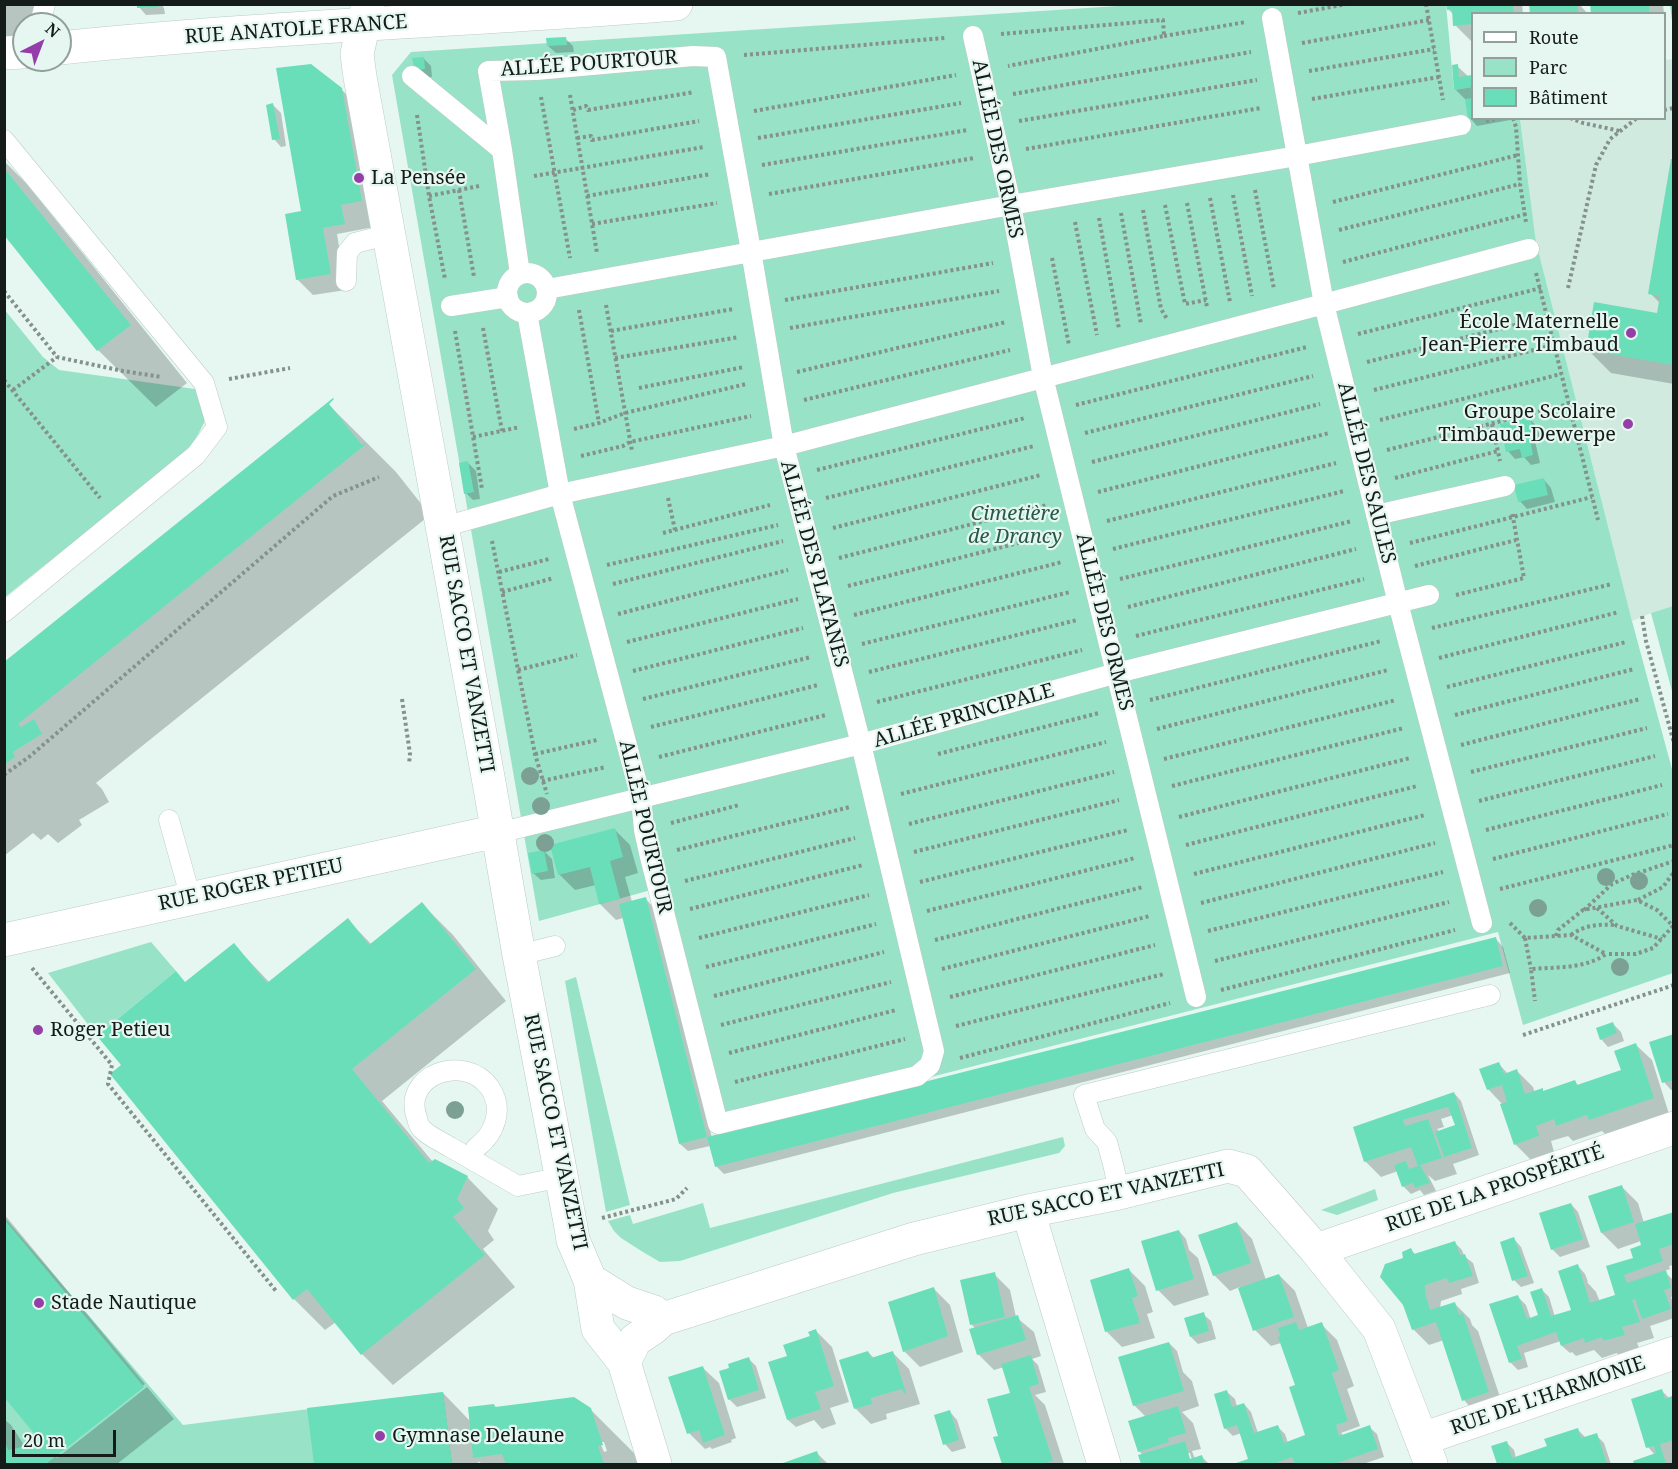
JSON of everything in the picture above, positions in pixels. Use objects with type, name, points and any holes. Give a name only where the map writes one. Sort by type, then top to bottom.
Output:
[{"type":"street","name":"RUE ANATOLE FRANCE","points":[[72,47],[366,15],[573,13],[676,4]]},
{"type":"street","name":"RUE SACCO ET VANZETTI","points":[[366,15],[357,54],[360,77],[573,1240],[591,1280],[598,1329],[624,1362]]},
{"type":"street","name":"RUE ROGER PETIEU","points":[[8,939],[498,832]]},
{"type":"street","name":"RUE DE LA PROSPÉRITÉ","points":[[1316,1250],[1674,1128]]},
{"type":"street","name":"RUE SACCO ET VANZETTI","points":[[624,1362],[634,1340],[653,1328],[663,1318],[914,1239],[1028,1210],[1119,1193],[1228,1166],[1247,1171],[1316,1250],[1379,1329],[1427,1452]]},
{"type":"street","points":[[1028,1210],[1104,1464]]},
{"type":"street","points":[[591,1280],[627,1303],[654,1312],[663,1318]]},
{"type":"street","name":"RUE DE L'HARMONIE","points":[[1427,1452],[1674,1353]]},
{"type":"street","points":[[624,1362],[655,1464]]},
{"type":"lane","name":"ALLÉE DES SAULES","points":[[1272,18],[1324,304],[1390,572],[1482,923]]},
{"type":"lane","name":"ALLÉE DES ORMES","points":[[972,36],[1011,205],[1043,377],[1196,997]]},
{"type":"lane","name":"ALLÉE POURTOUR","points":[[520,274],[488,71],[536,70],[693,56],[716,57]]},
{"type":"lane","name":"ALLÉE DES PLATANES","points":[[716,57],[784,446],[861,744],[934,1051],[930,1065]]},
{"type":"lane","points":[[412,76],[502,150]]},
{"type":"lane","points":[[547,289],[1454,126]]},
{"type":"lane","points":[[4,140],[204,383],[217,427],[196,454],[4,612]]},
{"type":"lane","points":[[346,281],[347,253],[356,243],[390,234]]},
{"type":"lane","points":[[443,527],[560,494],[784,446],[1529,249]]},
{"type":"lane","points":[[527,273],[540,277],[547,289],[546,301],[538,310],[527,313],[517,310],[509,302],[509,285],[520,274],[527,273]]},
{"type":"lane","points":[[451,306],[508,297]]},
{"type":"lane","name":"ALLÉE POURTOUR","points":[[527,313],[560,494],[641,798],[648,848],[718,1124],[917,1076],[930,1065]]},
{"type":"lane","points":[[1376,515],[1505,486]]},
{"type":"lane","name":"ALLÉE PRINCIPALE","points":[[498,832],[861,744],[1117,673],[1429,595]]},
{"type":"lane","points":[[169,820],[190,899]]},
{"type":"lane","points":[[519,955],[555,946]]},
{"type":"lane","points":[[1119,1193],[1107,1142],[1095,1129],[1084,1095],[1490,995]]},
{"type":"lane","points":[[476,1148],[492,1132],[496,1119],[497,1104],[491,1089],[481,1078],[470,1072],[456,1069],[442,1071],[429,1078],[416,1097],[414,1109],[421,1129],[518,1186],[562,1178]]},
{"type":"path","points":[[1426,4],[1454,126]]},
{"type":"path","points":[[577,138],[591,136],[592,140],[726,117],[1164,36],[1163,20],[716,57]]},
{"type":"path","points":[[429,196],[1429,20]]},
{"type":"path","points":[[536,70],[599,423]]},
{"type":"path","points":[[412,76],[429,196],[451,306],[487,515],[535,754],[554,818]]},
{"type":"path","points":[[573,110],[586,106],[588,110],[721,87]]},
{"type":"path","points":[[1514,120],[1529,249],[1541,288],[1598,520]]},
{"type":"path","points":[[1575,120],[1621,131]]},
{"type":"path","points":[[1568,288],[1596,165],[1610,139],[1635,120]]},
{"type":"path","points":[[1306,209],[1518,155]]},
{"type":"path","points":[[1182,176],[1208,308]]},
{"type":"path","points":[[1312,237],[1520,184]]},
{"type":"path","points":[[1254,187],[1274,292],[1318,275],[1526,214]]},
{"type":"path","points":[[1232,191],[1252,297],[1263,295]]},
{"type":"path","points":[[1210,195],[1230,303],[1241,300]]},
{"type":"path","points":[[1040,200],[1074,369]]},
{"type":"path","points":[[1165,204],[1185,304],[1206,300]]},
{"type":"path","points":[[1142,208],[1161,309],[1166,317],[1174,343]]},
{"type":"path","points":[[1121,212],[1142,327]]},
{"type":"path","points":[[1098,216],[1120,333]]},
{"type":"path","points":[[1075,221],[1098,338]]},
{"type":"path","points":[[611,331],[1021,258]]},
{"type":"path","points":[[615,358],[1026,286]]},
{"type":"path","points":[[792,477],[1541,288]]},
{"type":"path","points":[[4,291],[57,357],[123,371],[204,383],[290,368]]},
{"type":"path","points":[[499,572],[579,562],[1548,317]]},
{"type":"path","points":[[579,457],[623,446],[630,442],[764,413],[777,407],[1037,344]]},
{"type":"path","points":[[13,390],[57,357]]},
{"type":"path","points":[[639,388],[770,362]]},
{"type":"path","points":[[4,380],[118,519]]},
{"type":"path","points":[[518,670],[1569,404]]},
{"type":"path","points":[[473,437],[547,421]]},
{"type":"path","points":[[609,677],[1498,452]]},
{"type":"path","points":[[4,775],[29,757],[333,496],[379,477]]},
{"type":"path","points":[[535,754],[624,734],[1102,613],[1592,497]]},
{"type":"path","points":[[663,533],[800,507]]},
{"type":"path","points":[[617,706],[1376,515]]},
{"type":"path","points":[[632,764],[1516,540]]},
{"type":"path","points":[[502,592],[579,562]]},
{"type":"path","points":[[1429,595],[1450,597],[1524,578]]},
{"type":"path","points":[[1642,616],[1646,641],[1674,743]]},
{"type":"path","points":[[402,699],[410,754],[409,765]]},
{"type":"path","points":[[542,781],[607,766]]},
{"type":"path","points":[[1556,936],[1558,930],[1612,884],[1632,874],[1674,861]]},
{"type":"path","points":[[1583,910],[1637,900],[1663,887],[1674,872]]},
{"type":"path","points":[[1499,889],[1506,918],[1512,927],[1525,938],[1535,1001]]},
{"type":"path","points":[[1570,935],[1606,954],[1636,954],[1653,948],[1673,926],[1657,910],[1637,900]]},
{"type":"path","points":[[1596,908],[1617,926]]},
{"type":"path","points":[[930,1065],[1506,918]]},
{"type":"path","points":[[1525,938],[1570,935],[1580,928],[1598,924],[1617,926],[1662,939]]},
{"type":"path","points":[[8,939],[112,1065],[108,1084],[276,1292]]},
{"type":"path","points":[[1531,969],[1576,966],[1597,961],[1606,954]]},
{"type":"path","points":[[1523,1035],[1674,985]]},
{"type":"path","points":[[570,1222],[597,1219],[676,1199],[687,1188]]},
{"type":"shaded area","name":"Groupe Scolaire Timbaud-Dewerpe","points":[[1673,59],[1673,606],[1632,621],[1536,242],[1520,120],[1666,120],[1666,60]]},
{"type":"green space","name":"Cimetière de Drancy","points":[[1133,5],[1446,5],[1454,90],[1471,87],[1471,120],[1520,120],[1536,242],[1673,773],[1673,973],[1523,1025],[1498,932],[712,1133],[651,890],[539,921],[392,75],[411,52]]},
{"type":"green space","points":[[4,309],[43,357],[59,370],[195,389],[206,406],[204,423],[191,448],[5,597]]},
{"type":"green space","points":[[1674,606],[1673,695],[1651,613]]},
{"type":"green space","points":[[151,942],[176,971],[97,1036],[48,973]]},
{"type":"green space","points":[[576,977],[630,1205],[606,1212],[565,981]]},
{"type":"green space","points":[[1063,1137],[1065,1146],[1059,1153],[893,1193],[680,1261],[660,1262],[621,1238],[608,1221],[630,1215],[633,1224],[703,1203],[710,1228]]},
{"type":"green space","points":[[1375,1189],[1378,1200],[1337,1215],[1321,1210]]},
{"type":"green space","points":[[4,1217],[183,1425],[443,1392],[452,1464],[5,1464]]},
{"type":"building","points":[[137,4],[158,4],[158,7],[137,8]]},
{"type":"building","points":[[1446,4],[1513,4],[1514,12],[1471,12],[1471,24],[1453,26],[1452,9],[1447,10]]},
{"type":"building","points":[[1529,4],[1578,4],[1578,12],[1530,12]]},
{"type":"building","points":[[1590,4],[1649,4],[1649,12],[1591,12]]},
{"type":"building","points":[[1670,4],[1674,4],[1674,21],[1672,21]]},
{"type":"building","points":[[566,37],[567,45],[547,46],[546,38]]},
{"type":"building","points":[[424,57],[425,69],[417,70],[412,58]]},
{"type":"building","points":[[311,64],[342,88],[362,201],[341,205],[345,224],[323,228],[331,274],[296,280],[285,214],[301,211],[276,68]]},
{"type":"building","points":[[1458,64],[1459,77],[1471,75],[1471,87],[1454,90],[1452,65]]},
{"type":"building","points":[[1471,98],[1471,118],[1468,119],[1465,99]]},
{"type":"building","points":[[273,103],[280,139],[272,140],[266,105]]},
{"type":"building","name":"École Maternelle Jean-Pierre Timbaud","points":[[1671,159],[1674,159],[1674,365],[1586,350],[1594,302],[1657,313],[1660,296],[1648,294]]},
{"type":"building","points":[[4,168],[131,325],[97,351],[4,235]]},
{"type":"building","points":[[333,398],[329,404],[362,445],[364,443],[365,445],[18,724],[21,727],[34,719],[42,734],[13,752],[15,757],[4,765],[4,662]]},
{"type":"building","points":[[1530,417],[1534,432],[1529,433],[1533,455],[1522,458],[1520,449],[1506,452],[1500,424]]},
{"type":"building","points":[[468,461],[474,492],[464,494],[459,463]]},
{"type":"building","points":[[1544,478],[1548,495],[1518,502],[1514,485]]},
{"type":"building","points":[[615,828],[623,857],[610,861],[620,899],[599,904],[590,867],[558,875],[550,845]]},
{"type":"building","points":[[544,850],[548,871],[532,874],[528,853]]},
{"type":"building","points":[[646,897],[707,1137],[679,1144],[619,904]]},
{"type":"building","points":[[422,902],[476,969],[352,1069],[429,1163],[435,1159],[468,1176],[457,1199],[464,1208],[453,1217],[485,1255],[361,1355],[307,1289],[293,1300],[110,1074],[121,1065],[97,1036],[176,971],[185,982],[234,943],[267,983],[348,918],[369,945]]},
{"type":"building","points":[[1496,937],[1503,966],[715,1167],[707,1137]]},
{"type":"building","points":[[1613,1022],[1617,1033],[1600,1040],[1596,1028]]},
{"type":"building","points":[[1674,1034],[1674,1080],[1662,1083],[1649,1042]]},
{"type":"building","points":[[1636,1043],[1654,1098],[1589,1120],[1587,1115],[1556,1126],[1554,1119],[1536,1126],[1539,1136],[1514,1145],[1500,1104],[1507,1102],[1502,1085],[1487,1090],[1479,1069],[1499,1062],[1504,1074],[1517,1069],[1525,1094],[1543,1088],[1543,1091],[1575,1080],[1577,1085],[1621,1070],[1614,1051]]},
{"type":"building","points":[[1454,1092],[1472,1148],[1444,1157],[1435,1132],[1455,1125],[1448,1107],[1403,1120],[1405,1126],[1428,1119],[1442,1158],[1420,1165],[1430,1183],[1415,1188],[1413,1183],[1402,1187],[1394,1165],[1406,1161],[1409,1169],[1418,1166],[1411,1147],[1364,1162],[1353,1127]]},
{"type":"building","points":[[1622,1185],[1634,1222],[1601,1233],[1588,1196]]},
{"type":"building","points":[[1571,1203],[1583,1239],[1551,1250],[1539,1213]]},
{"type":"building","points":[[1674,1212],[1674,1244],[1659,1249],[1663,1261],[1624,1275],[1627,1283],[1666,1270],[1671,1288],[1664,1290],[1671,1309],[1642,1319],[1635,1299],[1632,1300],[1640,1322],[1622,1327],[1625,1335],[1603,1341],[1602,1337],[1585,1343],[1584,1338],[1561,1346],[1556,1332],[1517,1346],[1522,1359],[1509,1363],[1489,1304],[1518,1295],[1527,1319],[1538,1315],[1530,1292],[1542,1288],[1551,1316],[1571,1310],[1558,1271],[1578,1264],[1590,1303],[1615,1295],[1606,1266],[1633,1258],[1630,1249],[1641,1245],[1635,1224]]},
{"type":"building","name":"Stade Nautique","points":[[4,1219],[144,1387],[46,1464],[4,1464],[4,1439],[8,1450],[42,1443],[4,1397]]},
{"type":"building","points":[[1237,1222],[1251,1263],[1213,1276],[1198,1235]]},
{"type":"building","points":[[1179,1230],[1194,1279],[1156,1291],[1141,1241]]},
{"type":"building","points":[[1514,1237],[1528,1276],[1512,1281],[1500,1242]]},
{"type":"building","points":[[1455,1241],[1460,1255],[1465,1254],[1473,1276],[1449,1283],[1447,1278],[1425,1285],[1425,1293],[1430,1310],[1455,1302],[1459,1315],[1463,1313],[1489,1392],[1462,1401],[1436,1322],[1412,1330],[1403,1305],[1380,1277],[1385,1264],[1403,1258],[1402,1252],[1411,1248],[1414,1254]]},
{"type":"building","points":[[1129,1268],[1138,1296],[1132,1298],[1140,1323],[1105,1332],[1090,1280]]},
{"type":"building","points":[[995,1272],[1005,1317],[970,1325],[960,1280]]},
{"type":"building","points":[[1279,1274],[1294,1317],[1253,1331],[1238,1288]]},
{"type":"building","points":[[934,1287],[948,1336],[903,1352],[888,1302]]},
{"type":"building","points":[[1204,1312],[1209,1331],[1190,1337],[1184,1318]]},
{"type":"building","points":[[1018,1315],[1026,1340],[977,1355],[969,1329]]},
{"type":"building","points":[[1296,1322],[1299,1330],[1322,1322],[1339,1370],[1332,1373],[1348,1421],[1336,1425],[1339,1436],[1370,1425],[1378,1449],[1334,1464],[1295,1464],[1292,1457],[1278,1464],[1233,1464],[1248,1459],[1237,1425],[1224,1429],[1214,1394],[1227,1390],[1232,1407],[1244,1403],[1254,1433],[1278,1425],[1284,1443],[1305,1435],[1289,1387],[1295,1385],[1278,1337],[1280,1336],[1278,1328]]},
{"type":"building","points":[[816,1329],[834,1386],[815,1392],[821,1409],[787,1420],[768,1362],[787,1356],[783,1345],[810,1336],[808,1332]]},
{"type":"building","points":[[1169,1342],[1184,1391],[1133,1406],[1118,1357]]},
{"type":"building","points":[[868,1351],[871,1358],[893,1351],[906,1393],[904,1394],[902,1389],[871,1398],[872,1404],[854,1409],[839,1360]]},
{"type":"building","points":[[1031,1355],[1039,1384],[1029,1387],[1053,1461],[1043,1464],[1002,1464],[993,1437],[998,1436],[987,1399],[1010,1393],[1001,1364]]},
{"type":"building","points":[[749,1357],[759,1390],[728,1400],[719,1371],[729,1368],[728,1364]]},
{"type":"building","points":[[703,1366],[725,1435],[703,1443],[699,1430],[687,1434],[668,1377]]},
{"type":"building","points":[[1662,1389],[1665,1399],[1672,1396],[1674,1401],[1674,1440],[1660,1444],[1666,1464],[1634,1464],[1633,1461],[1656,1453],[1654,1446],[1646,1448],[1631,1399]]},
{"type":"building","name":"Gymnase Delaune","points":[[443,1392],[452,1464],[314,1464],[307,1408]]},
{"type":"building","points":[[574,1397],[591,1408],[603,1445],[598,1446],[604,1464],[506,1464],[502,1454],[473,1458],[468,1407],[494,1404],[495,1407]]},
{"type":"building","points":[[1178,1406],[1186,1433],[1168,1438],[1169,1442],[1138,1452],[1128,1421]]},
{"type":"building","points":[[950,1410],[959,1440],[943,1445],[934,1415]]},
{"type":"building","points":[[1578,1428],[1581,1438],[1597,1433],[1607,1464],[1497,1464],[1491,1446],[1507,1441],[1512,1458],[1547,1446],[1544,1439]]},
{"type":"building","points":[[1185,1441],[1190,1459],[1202,1455],[1205,1464],[1141,1464],[1138,1455]]},
{"type":"building","points":[[817,1451],[821,1464],[783,1464],[783,1463]]},
{"type":"place","name":"La Pensée","points":[[359,178]]},
{"type":"place","name":"École Maternelle Jean-Pierre Timbaud","points":[[1631,333]]},
{"type":"place","name":"Groupe Scolaire Timbaud-Dewerpe","points":[[1628,424]]},
{"type":"place","name":"Roger Petieu","points":[[38,1030]]},
{"type":"place","name":"Stade Nautique","points":[[39,1303]]},
{"type":"place","name":"Gymnase Delaune","points":[[380,1436]]}]
